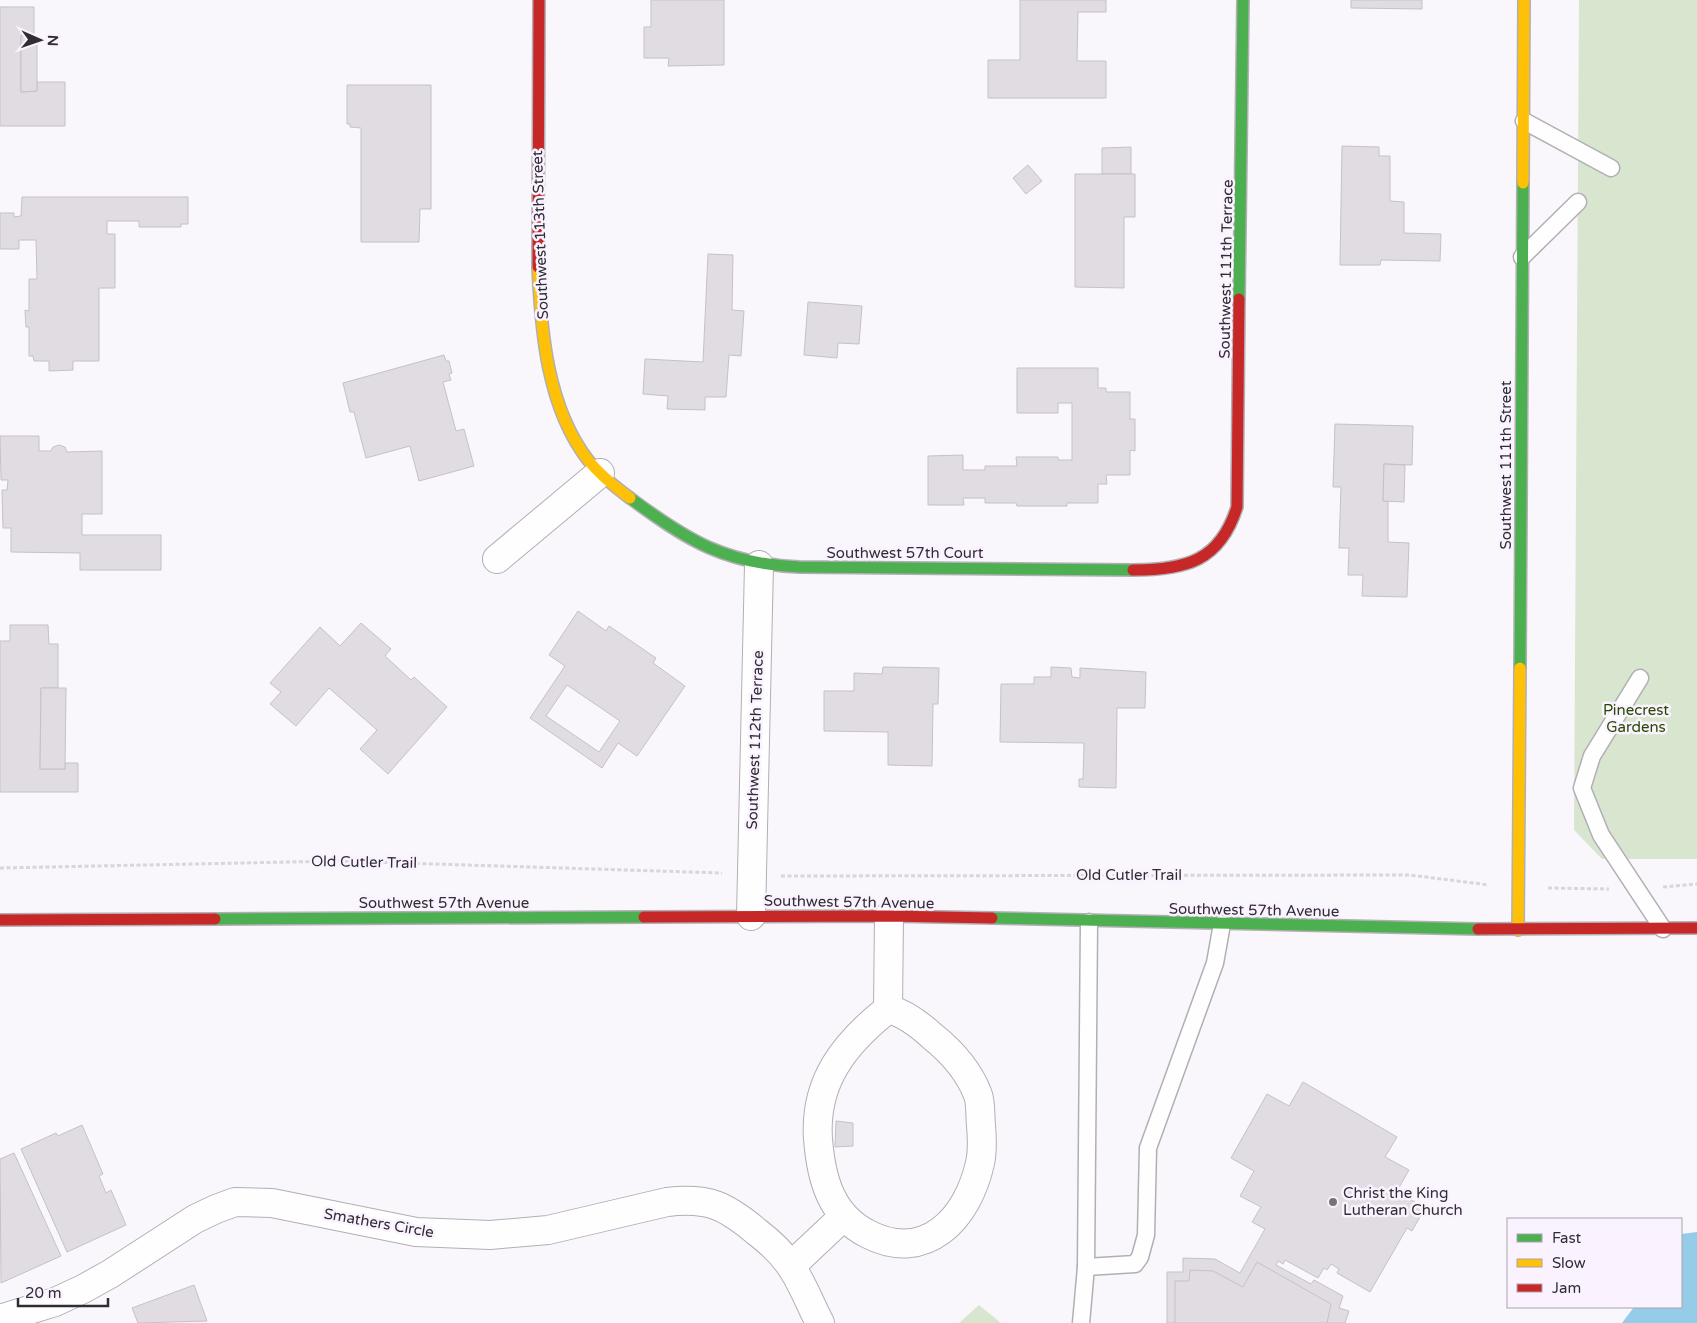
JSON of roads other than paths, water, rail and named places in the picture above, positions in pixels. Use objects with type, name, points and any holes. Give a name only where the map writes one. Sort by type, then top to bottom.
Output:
[{"type":"main road","name":"Southwest 113th Street","points":[[539,0],[537,146],[540,308],[547,359],[555,390],[582,451],[600,473]]},
{"type":"main road","name":"Southwest 111th Terrace","points":[[1225,536],[1233,523],[1238,489],[1243,0]]},
{"type":"main road","name":"Southwest 111th Street","points":[[1518,930],[1524,0]]},
{"type":"main road","name":"Southwest 57th Court","points":[[600,473],[655,516],[706,549],[733,560],[759,565],[1159,570],[1185,566],[1199,560],[1212,552],[1225,536]]},
{"type":"main road","name":"Southwest 57th Avenue","points":[[0,920],[889,916],[1089,922],[1518,930],[1697,928]]},
{"type":"street","points":[[497,559],[600,473]]},
{"type":"street","name":"Southwest 112th Terrace","points":[[751,916],[759,565]]},
{"type":"street","points":[[888,1009],[896,1011],[926,1030],[952,1053],[967,1074],[979,1096],[982,1144],[980,1161],[970,1189],[957,1213],[931,1238],[909,1245],[895,1245],[864,1232],[843,1217],[830,1198],[822,1172],[817,1110],[823,1089],[852,1041],[888,1009],[889,916]]},
{"type":"street","name":"Smathers Circle","points":[[0,1318],[55,1302],[82,1289],[110,1274],[196,1219],[225,1205],[244,1202],[282,1204],[416,1232],[490,1235],[548,1230],[667,1202],[702,1200],[732,1211],[778,1249],[791,1266],[820,1323]]},
{"type":"street","points":[[791,1266],[843,1217]]},
{"type":"lane","points":[[1524,121],[1611,168]]},
{"type":"lane","points":[[1522,257],[1578,202]]},
{"type":"lane","points":[[1640,678],[1592,756],[1582,788],[1601,835],[1663,929]]},
{"type":"lane","points":[[1081,1323],[1086,1267],[1089,922]]},
{"type":"lane","points":[[1086,1267],[1135,1264],[1140,1257],[1146,1235],[1148,1148],[1215,963],[1222,924]]},
{"type":"water","points":[[1697,1232],[1697,1323],[1622,1323],[1633,1308],[1682,1308],[1682,1234]]},
{"type":"place","name":"Christ the King Lutheran Church","points":[[1333,1202]]},
{"type":"park label","name":"Pinecrest Gardens","points":[[1636,718]]}]
